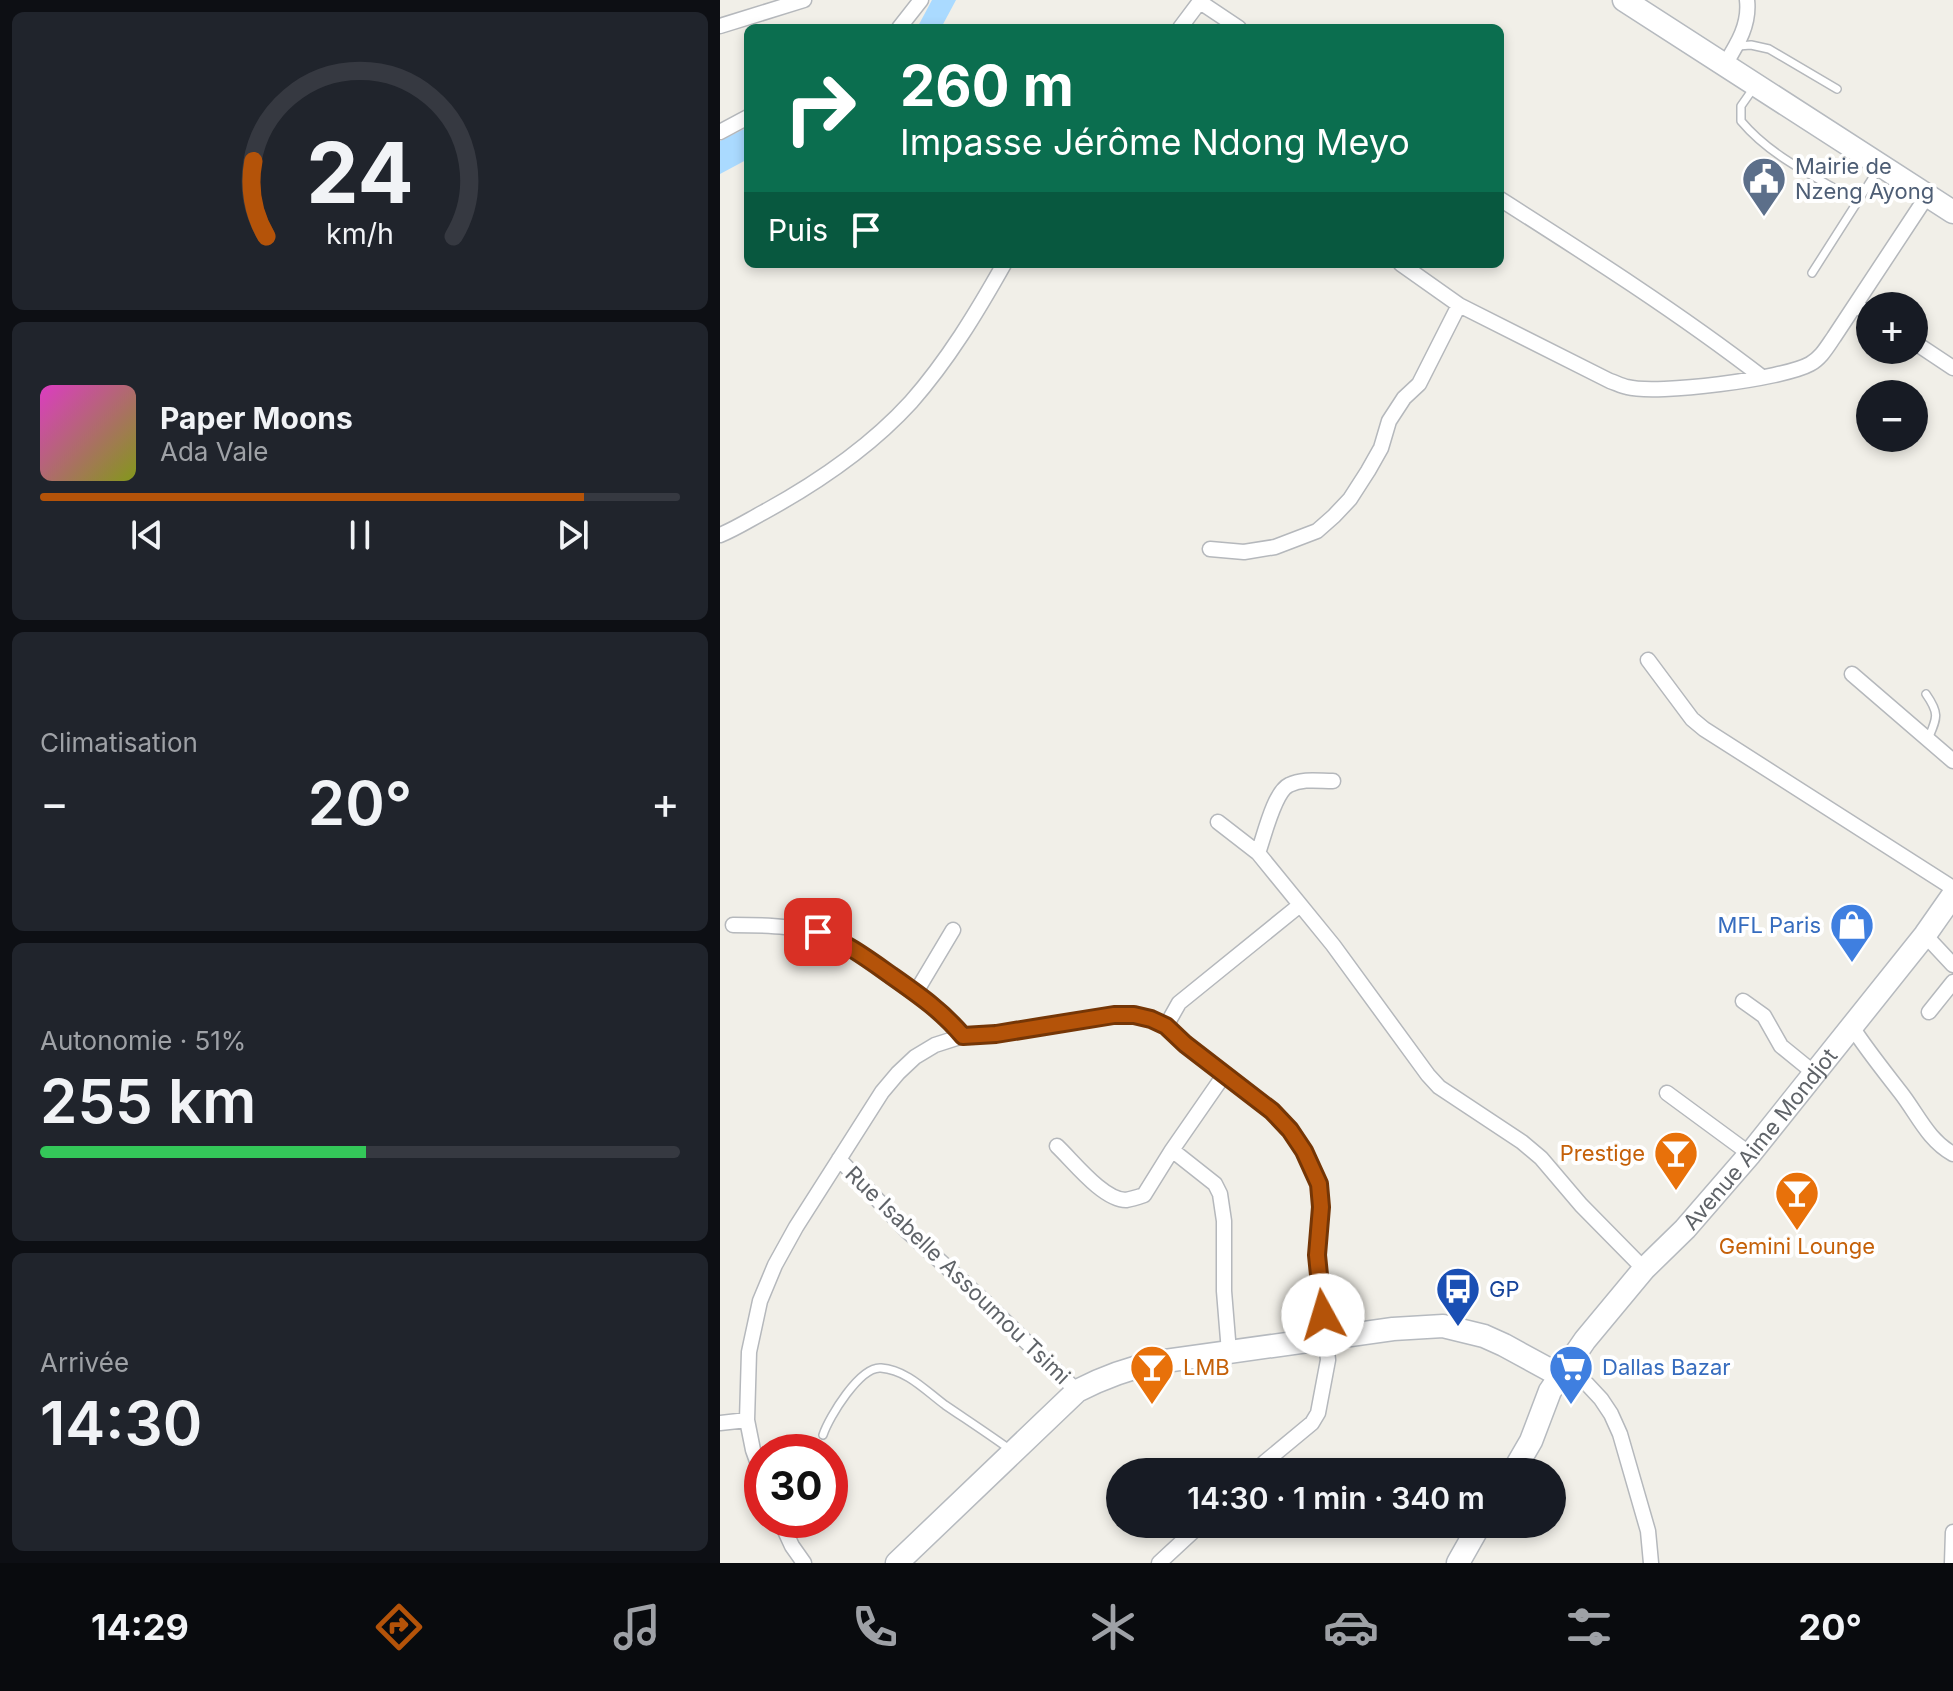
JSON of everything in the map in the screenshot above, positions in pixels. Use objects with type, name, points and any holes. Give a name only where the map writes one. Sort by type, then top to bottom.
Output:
[{"type":"main road","points":[[1624,0],[1730,56],[1755,86],[1953,212]]},
{"type":"main road","name":"Avenue Aime Mondjot","points":[[1521,1458],[1550,1391],[1585,1340],[1644,1269],[1685,1229],[1750,1154],[1925,935],[1953,895]]},
{"type":"main road","points":[[897,1563],[1077,1391],[1102,1377],[1128,1368],[1404,1328],[1443,1326],[1458,1328],[1504,1345],[1559,1375]]},
{"type":"main road","points":[[1458,1563],[1472,1538]]},
{"type":"street","points":[[720,26],[781,3],[804,0]]},
{"type":"street","points":[[902,24],[921,0]]},
{"type":"street","points":[[1730,56],[1745,26],[1747,0]]},
{"type":"street","points":[[1183,24],[1201,1],[1233,24]]},
{"type":"street","points":[[720,132],[744,119]]},
{"type":"street","points":[[1407,268],[1459,305],[1629,388],[1699,386],[1797,370],[1813,363],[1824,352],[1927,196]]},
{"type":"street","points":[[1504,202],[1685,321],[1762,377]]},
{"type":"street","points":[[720,535],[801,491],[845,461],[892,422],[954,347],[1002,268]]},
{"type":"street","points":[[1210,549],[1244,552],[1275,547],[1317,531],[1334,516],[1350,499],[1368,471],[1381,448],[1389,421],[1404,398],[1419,384],[1459,305]]},
{"type":"street","points":[[1928,351],[1953,368]]},
{"type":"street","points":[[1648,660],[1692,719],[1704,729],[1953,888]]},
{"type":"street","points":[[1852,674],[1953,761]]},
{"type":"street","points":[[1258,853],[1278,795],[1286,786],[1302,781],[1333,781]]},
{"type":"street","points":[[1218,822],[1258,853],[1333,945],[1439,1087],[1541,1158],[1581,1205],[1644,1269]]},
{"type":"street","points":[[1166,1026],[1179,1003],[1300,905]]},
{"type":"street","points":[[733,925],[789,926],[837,939],[916,992],[945,1015],[963,1036]]},
{"type":"street","points":[[916,992],[953,930]]},
{"type":"street","points":[[1925,935],[1953,965]]},
{"type":"street","points":[[1929,1012],[1953,982]]},
{"type":"street","points":[[1743,1001],[1764,1016],[1781,1046],[1813,1072]]},
{"type":"street","points":[[750,1434],[747,1420],[749,1352],[760,1301],[775,1265],[839,1159],[882,1092],[898,1073],[915,1057],[935,1045],[963,1036],[996,1034],[1114,1015],[1134,1015],[1166,1026],[1272,1111],[1304,1151],[1319,1184],[1321,1207],[1317,1255],[1328,1360],[1318,1413],[1312,1423],[1270,1458]]},
{"type":"street","points":[[1852,1027],[1928,1134],[1953,1154]]},
{"type":"street","points":[[1057,1146],[1105,1193],[1127,1200],[1144,1195],[1224,1075]]},
{"type":"street","points":[[1667,1093],[1750,1154]]},
{"type":"street","points":[[1172,1150],[1215,1184],[1220,1194],[1224,1221],[1224,1291],[1229,1352]]},
{"type":"street","name":"Rue Isabelle Assoumou Tsimi","points":[[839,1159],[907,1231],[1077,1391]]},
{"type":"street","points":[[1559,1375],[1587,1384],[1611,1414],[1620,1434],[1648,1531],[1651,1563]]},
{"type":"street","points":[[720,1423],[747,1420]]},
{"type":"street","points":[[1952,1563],[1953,1532]]},
{"type":"street","points":[[788,1538],[804,1563]]},
{"type":"street","points":[[1159,1563],[1186,1538]]},
{"type":"lane","points":[[1730,56],[1751,45],[1769,49],[1837,89]]},
{"type":"lane","points":[[1755,86],[1741,106],[1741,121],[1750,132],[1775,154],[1858,202]]},
{"type":"lane","points":[[1812,273],[1880,166]]},
{"type":"lane","points":[[1926,694],[1936,708],[1936,720],[1928,739]]},
{"type":"lane","points":[[823,1434],[834,1412],[853,1386],[872,1369],[881,1368],[908,1377],[1014,1452]]},
{"type":"water","points":[[932,0],[956,0],[943,24],[919,24]]},
{"type":"water","points":[[744,129],[744,161],[720,174],[720,141]]},
{"type":"place","name":"Mairie de Nzeng Ayong","points":[[1764,218]]},
{"type":"place","name":"MFL Paris","points":[[1852,964]]},
{"type":"place","name":"Prestige","points":[[1676,1192]]},
{"type":"place","name":"Gemini Lounge","points":[[1797,1232]]},
{"type":"place","name":"GP","points":[[1458,1328]]},
{"type":"place","name":"LMB","points":[[1152,1406]]},
{"type":"place","name":"Dallas Bazar","points":[[1571,1406]]},
{"type":"route","points":[[818,932],[852,948],[916,992],[945,1015],[963,1036],[996,1034],[1114,1015],[1134,1015],[1166,1026],[1272,1111],[1304,1151],[1319,1184],[1321,1207],[1317,1255],[1323,1315]]}]
